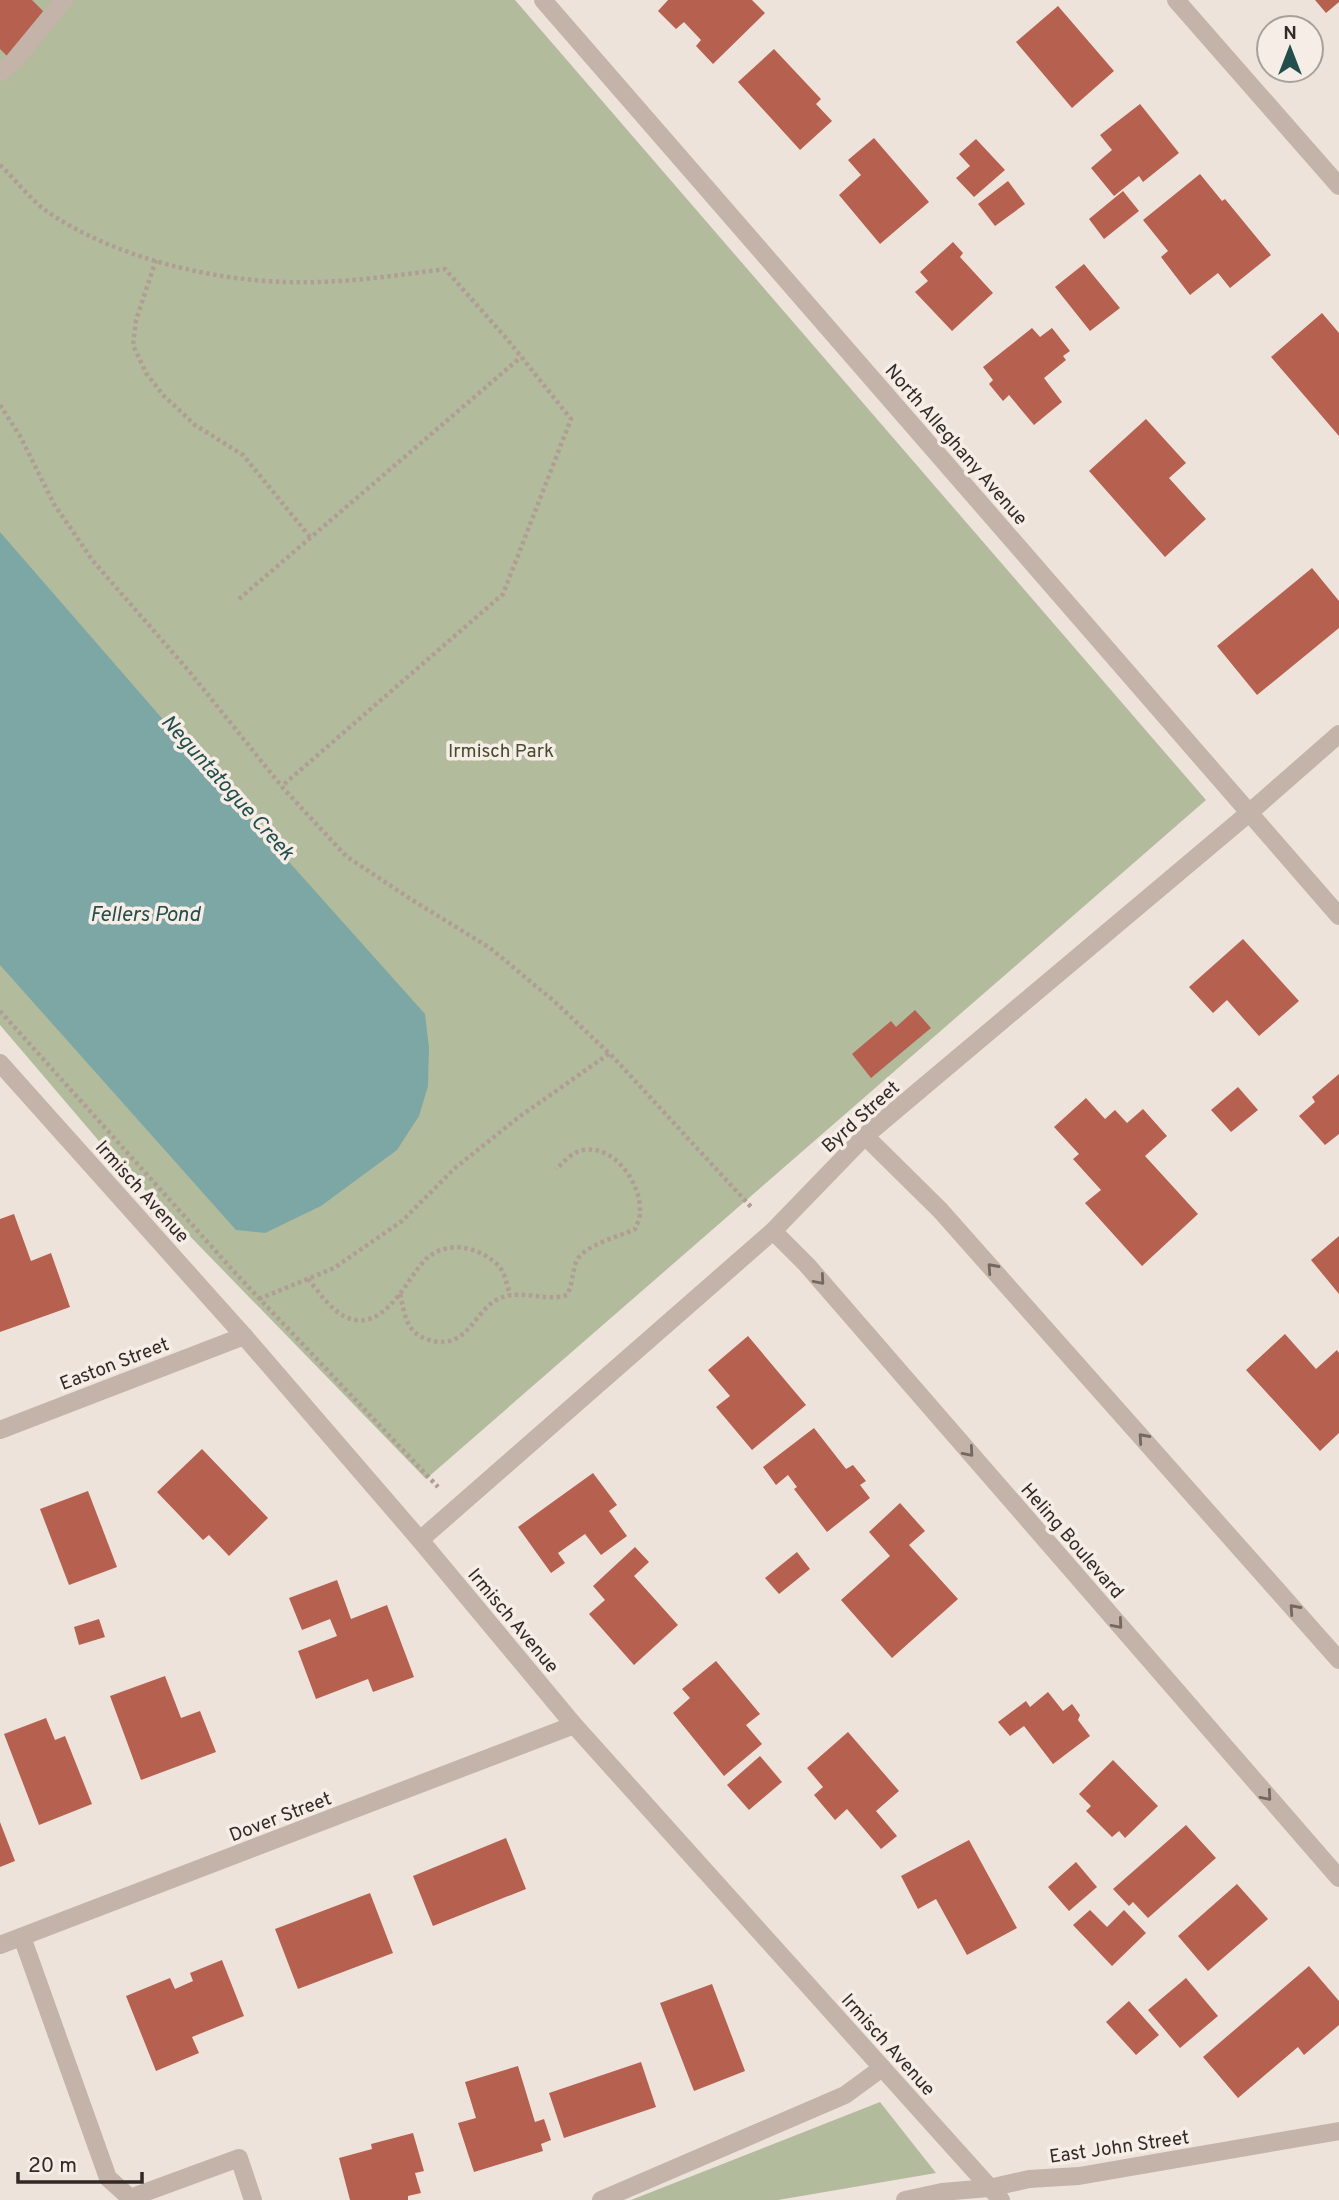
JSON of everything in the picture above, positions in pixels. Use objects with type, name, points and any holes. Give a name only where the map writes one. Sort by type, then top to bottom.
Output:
[{"type":"street","points":[[0,72],[13,62],[64,0]]},
{"type":"street","name":"North Alleghany Avenue","points":[[543,0],[1339,916]]},
{"type":"street","points":[[1176,0],[1339,186]]},
{"type":"street","name":"Byrd Street","points":[[420,1540],[773,1231],[865,1136],[1339,734]]},
{"type":"street","name":"Irmisch Avenue","points":[[0,1063],[244,1336],[420,1540],[574,1725],[995,2194]]},
{"type":"street","points":[[865,1136],[940,1210],[1339,1660]]},
{"type":"street","name":"Heling Boulevard","points":[[773,1231],[807,1265],[1339,1878]]},
{"type":"street","name":"Easton Street","points":[[0,1430],[244,1336]]},
{"type":"street","name":"Dover Street","points":[[0,1945],[574,1725]]},
{"type":"street","points":[[22,1937],[108,2178],[131,2199],[239,2158],[253,2200]]},
{"type":"street","points":[[601,2200],[845,2095],[882,2068]]},
{"type":"street","name":"East John Street","points":[[905,2200],[942,2192],[995,2194],[1029,2179],[1079,2176],[1339,2132]]},
{"type":"path","points":[[0,165],[44,209],[109,246],[199,273],[286,282],[385,277],[445,269],[571,419],[503,594],[282,786]]},
{"type":"path","points":[[156,260],[136,320],[133,345],[146,373],[164,396],[195,425],[243,455],[310,537]]},
{"type":"path","points":[[239,599],[521,357]]},
{"type":"path","points":[[0,405],[20,436],[54,504],[93,561],[188,670],[282,786],[346,856],[490,948],[554,1001],[610,1053],[773,1231]]},
{"type":"path","points":[[0,1011],[259,1298],[457,1507]]},
{"type":"path","points":[[259,1298],[334,1268],[402,1221],[455,1168],[519,1117],[610,1053]]},
{"type":"path","points":[[400,1294],[409,1327],[419,1336],[436,1342],[454,1340],[460,1336],[478,1319],[484,1309],[500,1297],[518,1294],[556,1298],[567,1295],[573,1284],[575,1264],[581,1253],[635,1229],[640,1213],[638,1195],[631,1177],[604,1152],[584,1150],[571,1155],[556,1169]]},
{"type":"path","points":[[308,1279],[334,1309],[350,1319],[368,1319],[388,1308],[427,1259],[453,1246],[472,1248],[500,1267],[510,1295]]},
{"type":"green space","name":"Irmisch Park","points":[[0,0],[515,0],[1206,800],[426,1479],[110,1154],[0,1025]]},
{"type":"green space","points":[[880,2102],[936,2173],[778,2200],[631,2200]]},
{"type":"water","name":"Fellers Pond","points":[[0,532],[213,777],[425,1014],[429,1048],[428,1086],[419,1116],[397,1150],[321,1206],[265,1233],[236,1230],[0,965]]},
{"type":"building","points":[[0,0],[32,0],[47,15],[7,56],[0,49]]},
{"type":"building","points":[[668,0],[752,0],[765,13],[713,64],[696,46],[701,40],[684,22],[676,29],[658,11]]},
{"type":"building","points":[[1315,0],[1339,0],[1339,2],[1326,13]]},
{"type":"building","points":[[1058,6],[1114,71],[1072,108],[1016,42]]},
{"type":"building","points":[[774,49],[821,99],[816,104],[832,121],[800,150],[738,82]]},
{"type":"building","points":[[1140,104],[1179,153],[1143,182],[1139,176],[1114,196],[1091,168],[1112,150],[1100,135]]},
{"type":"building","points":[[874,138],[929,202],[880,244],[839,195],[861,175],[848,160]]},
{"type":"building","points":[[976,139],[1005,170],[974,197],[956,178],[970,166],[959,154]]},
{"type":"building","points":[[1200,174],[1222,201],[1225,199],[1271,255],[1230,288],[1218,273],[1190,295],[1161,257],[1168,251],[1143,220]]},
{"type":"building","points":[[1008,181],[1025,204],[995,226],[978,204]]},
{"type":"building","points":[[1123,191],[1139,211],[1104,239],[1089,219]]},
{"type":"building","points":[[953,242],[963,253],[960,257],[993,293],[952,331],[915,292],[928,281],[920,272]]},
{"type":"building","points":[[1084,264],[1120,308],[1090,331],[1055,287]]},
{"type":"building","points":[[1322,313],[1339,333],[1339,436],[1271,357]]},
{"type":"building","points":[[1032,328],[1040,337],[1052,328],[1070,351],[1063,356],[1066,360],[1044,378],[1062,402],[1034,425],[1009,395],[1003,401],[989,384],[993,380],[983,367]]},
{"type":"building","points":[[1146,419],[1186,463],[1169,478],[1206,519],[1165,557],[1089,471]]},
{"type":"building","points":[[1312,568],[1339,601],[1339,628],[1257,695],[1217,646]]},
{"type":"building","points":[[1243,939],[1299,1001],[1259,1036],[1227,1000],[1213,1013],[1189,987]]},
{"type":"building","points":[[915,1010],[931,1028],[871,1078],[852,1054],[891,1021],[896,1027]]},
{"type":"building","points":[[1339,1074],[1339,1134],[1325,1145],[1299,1116],[1315,1102],[1312,1097]]},
{"type":"building","points":[[1238,1087],[1258,1110],[1231,1132],[1211,1110]]},
{"type":"building","points":[[1086,1098],[1105,1119],[1115,1110],[1127,1123],[1143,1109],[1167,1136],[1145,1156],[1198,1214],[1142,1266],[1085,1203],[1101,1190],[1073,1159],[1079,1154],[1054,1127]]},
{"type":"building","points":[[14,1214],[31,1261],[51,1253],[70,1307],[0,1332],[0,1219]]},
{"type":"building","points":[[1339,1236],[1339,1294],[1311,1260]]},
{"type":"building","points":[[1285,1334],[1316,1369],[1337,1350],[1339,1353],[1339,1433],[1320,1451],[1246,1370]]},
{"type":"building","points":[[748,1336],[806,1405],[752,1450],[716,1407],[730,1396],[708,1370]]},
{"type":"building","points":[[814,1428],[846,1469],[853,1465],[866,1481],[860,1485],[870,1498],[827,1532],[794,1489],[797,1487],[788,1475],[776,1485],[763,1467]]},
{"type":"building","points":[[202,1449],[268,1518],[229,1556],[209,1535],[203,1540],[157,1492]]},
{"type":"building","points":[[593,1473],[617,1505],[609,1511],[627,1536],[601,1555],[585,1534],[558,1553],[565,1563],[551,1573],[518,1527]]},
{"type":"building","points":[[88,1491],[117,1567],[69,1585],[40,1509]]},
{"type":"building","points":[[900,1503],[925,1531],[909,1545],[958,1599],[892,1658],[841,1600],[890,1556],[869,1532]]},
{"type":"building","points":[[635,1547],[649,1562],[634,1576],[678,1625],[634,1665],[589,1614],[605,1600],[593,1586]]},
{"type":"building","points":[[797,1552],[810,1569],[779,1594],[765,1578]]},
{"type":"building","points":[[337,1580],[351,1619],[387,1605],[414,1677],[373,1692],[368,1679],[316,1699],[298,1651],[337,1636],[330,1619],[302,1630],[289,1598]]},
{"type":"building","points":[[99,1619],[105,1637],[79,1645],[74,1627]]},
{"type":"building","points":[[716,1661],[760,1714],[746,1725],[762,1744],[724,1776],[673,1713],[690,1698],[682,1689]]},
{"type":"building","points":[[165,1676],[181,1718],[200,1711],[216,1752],[141,1780],[110,1696]]},
{"type":"building","points":[[1048,1692],[1063,1711],[1072,1704],[1080,1715],[1078,1720],[1090,1736],[1053,1764],[1024,1726],[1010,1736],[998,1722],[1026,1701],[1030,1707]]},
{"type":"building","points":[[46,1718],[55,1740],[65,1736],[92,1804],[39,1825],[4,1734]]},
{"type":"building","points":[[848,1732],[899,1791],[876,1811],[897,1836],[881,1849],[847,1809],[835,1820],[814,1795],[823,1787],[807,1768]]},
{"type":"building","points":[[760,1756],[782,1782],[749,1810],[727,1785]]},
{"type":"building","points":[[1113,1760],[1158,1806],[1125,1838],[1119,1831],[1112,1837],[1086,1811],[1091,1806],[1079,1794]]},
{"type":"building","points":[[0,1822],[15,1861],[0,1867]]},
{"type":"building","points":[[1186,1825],[1216,1858],[1148,1918],[1133,1902],[1129,1906],[1113,1889]]},
{"type":"building","points":[[506,1838],[526,1889],[433,1926],[413,1876]]},
{"type":"building","points":[[969,1840],[1017,1928],[967,1955],[936,1899],[918,1909],[901,1876]]},
{"type":"building","points":[[1076,1862],[1097,1887],[1069,1911],[1048,1887]]},
{"type":"building","points":[[1237,1884],[1268,1919],[1208,1971],[1178,1936]]},
{"type":"building","points":[[370,1893],[393,1953],[298,1989],[275,1929]]},
{"type":"building","points":[[1090,1910],[1107,1927],[1124,1910],[1146,1933],[1112,1966],[1073,1925]]},
{"type":"building","points":[[222,1960],[244,2016],[192,2037],[199,2053],[156,2071],[126,1996],[170,1978],[175,1989],[193,1981],[190,1973]]},
{"type":"building","points":[[1309,1966],[1339,2001],[1339,2025],[1304,2055],[1298,2047],[1238,2098],[1203,2057]]},
{"type":"building","points":[[1186,1978],[1218,2016],[1180,2048],[1148,2010]]},
{"type":"building","points":[[712,1984],[745,2071],[694,2091],[660,2003]]},
{"type":"building","points":[[1129,2001],[1159,2035],[1136,2055],[1106,2022]]},
{"type":"building","points":[[641,2062],[656,2107],[564,2138],[549,2093]]},
{"type":"building","points":[[518,2066],[535,2122],[544,2119],[551,2140],[541,2144],[543,2151],[474,2172],[458,2123],[476,2118],[465,2082]]},
{"type":"building","points":[[413,2133],[424,2171],[415,2173],[421,2193],[408,2196],[408,2200],[350,2200],[339,2158],[372,2149],[371,2144]]},
{"type":"water label","name":"Neguntatogue Creek","points":[[228,787]]}]
